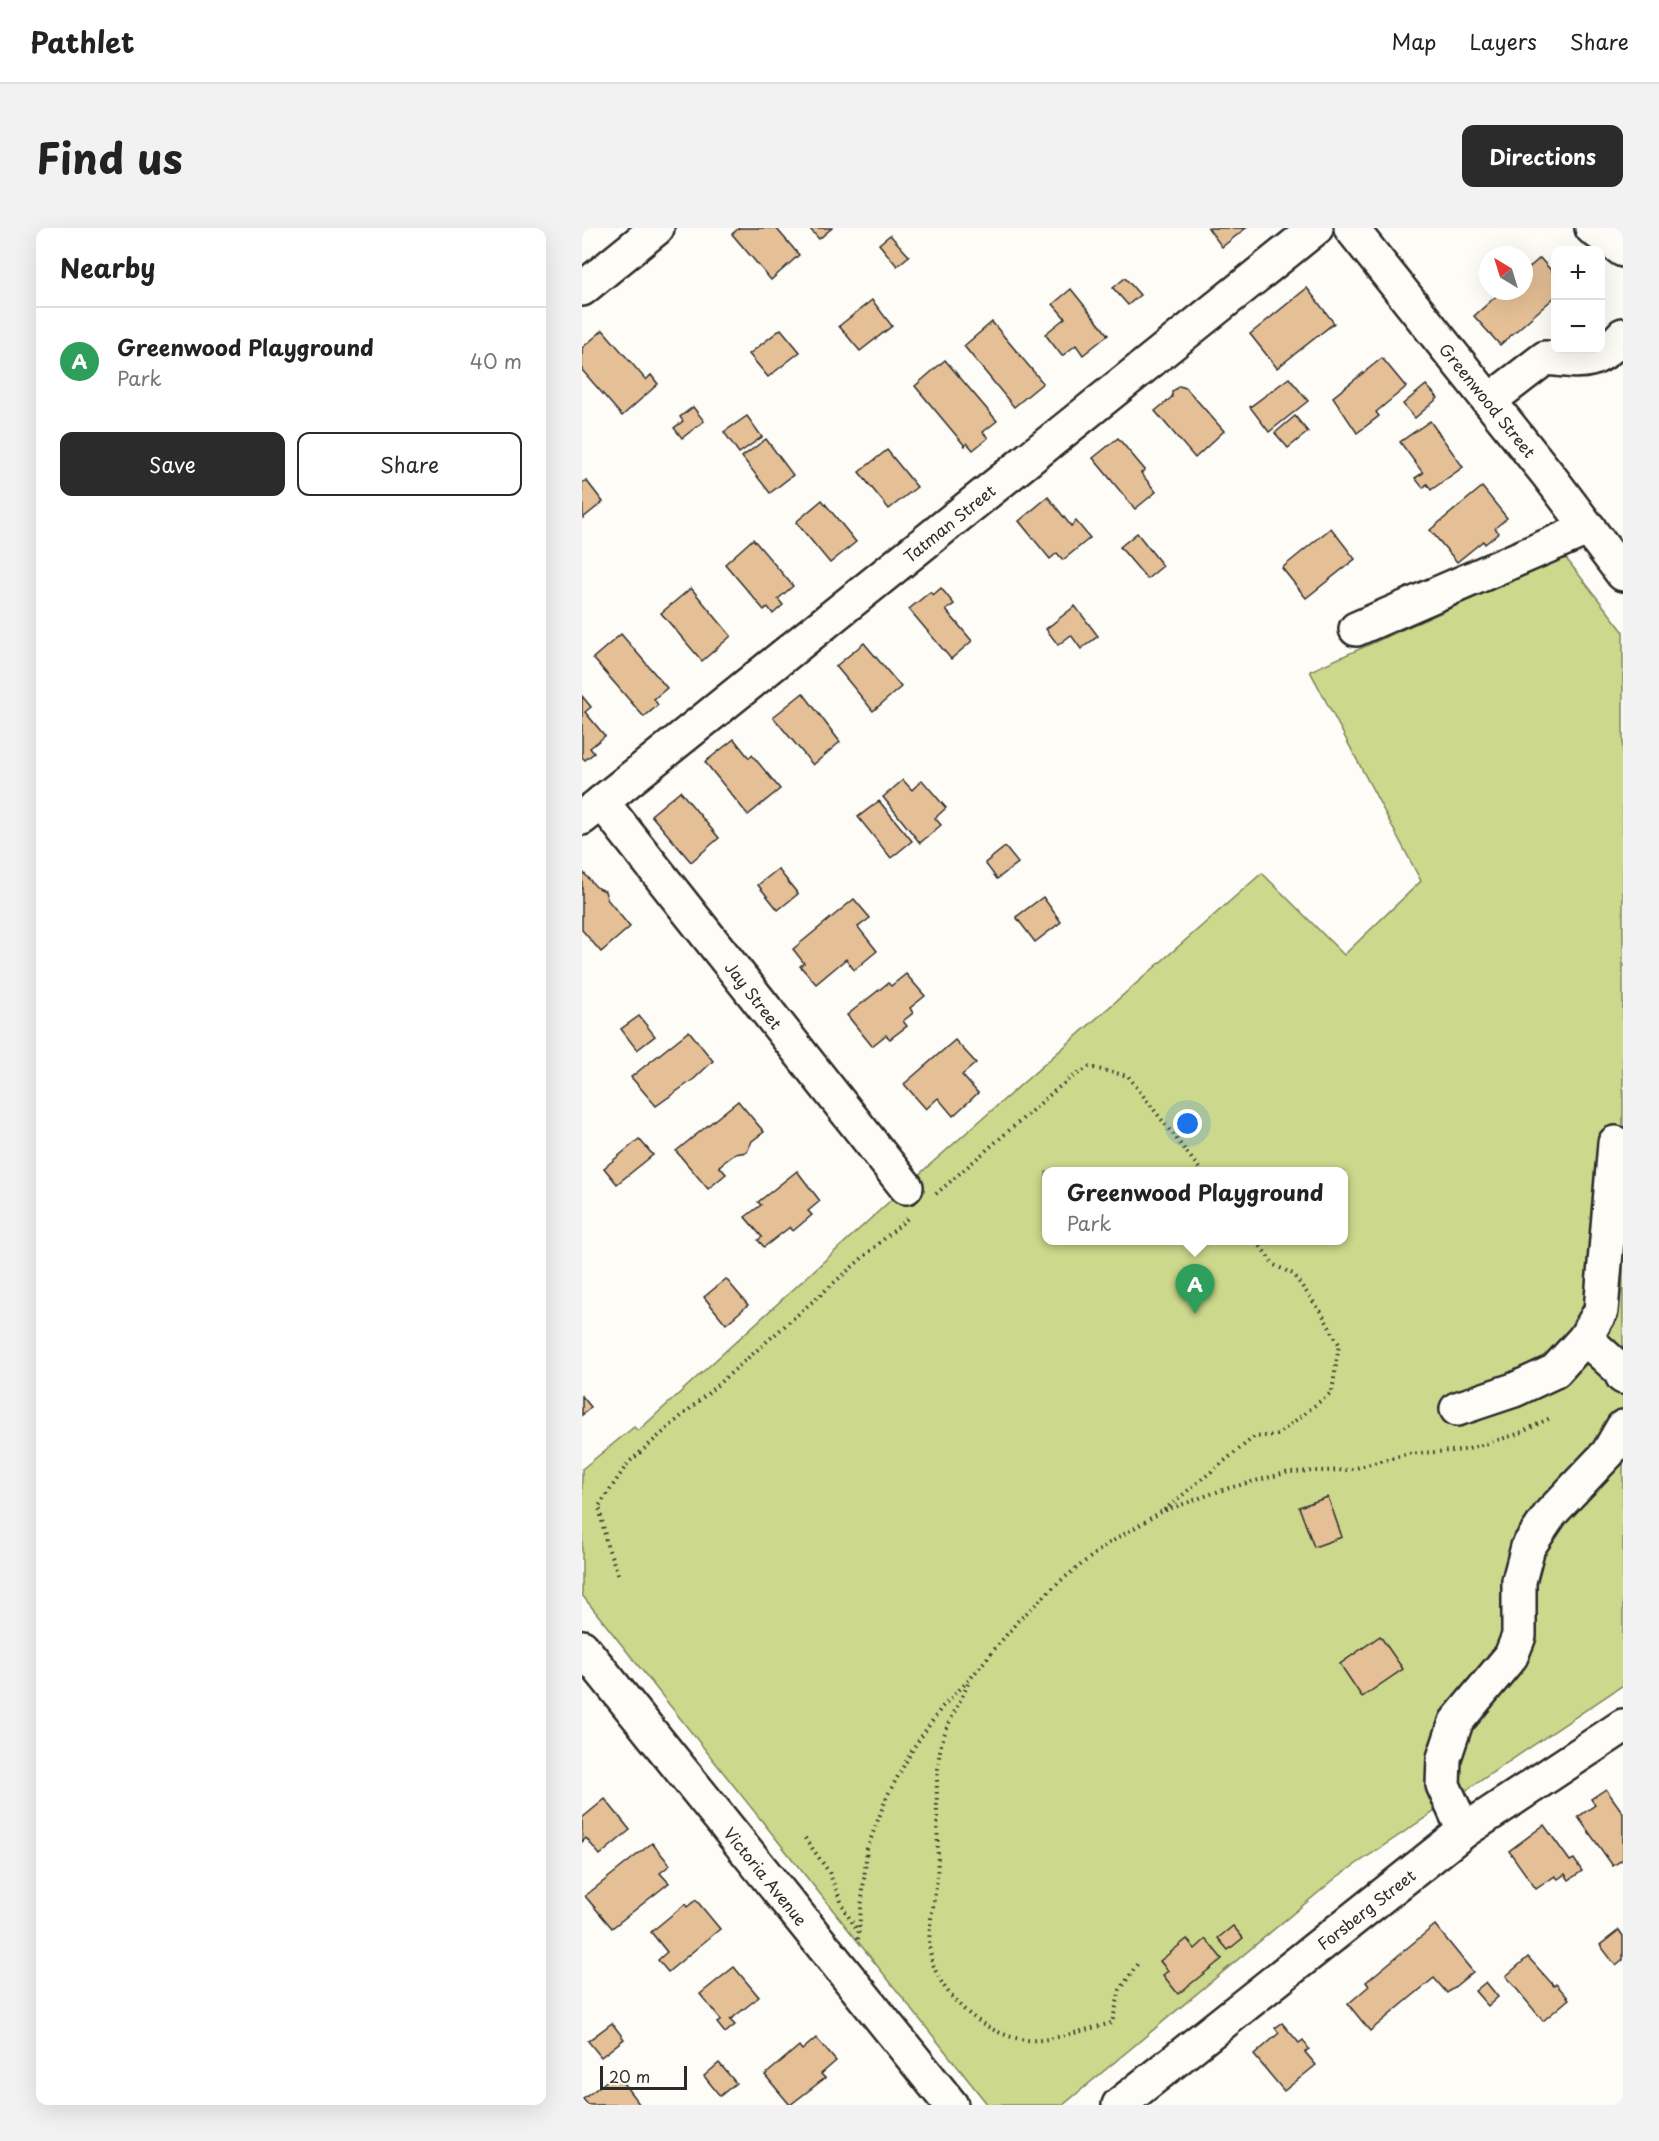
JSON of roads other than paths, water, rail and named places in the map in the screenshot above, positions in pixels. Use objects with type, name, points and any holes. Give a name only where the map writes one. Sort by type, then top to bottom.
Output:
[{"type":"street","points":[[582,289],[657,228]]},
{"type":"street","name":"Tatman Street","points":[[592,810],[1316,228]]},
{"type":"street","name":"Greenwood Street","points":[[1351,228],[1623,574]]},
{"type":"street","points":[[1592,228],[1623,250]]},
{"type":"street","points":[[1489,401],[1545,358],[1587,362],[1611,348],[1623,335]]},
{"type":"street","points":[[1356,629],[1589,528]]},
{"type":"street","name":"Jay Street","points":[[592,810],[918,1199]]},
{"type":"street","points":[[1457,1409],[1514,1390],[1555,1371],[1585,1338],[1601,1311],[1615,1143]]},
{"type":"street","points":[[1585,1338],[1618,1369],[1623,1377]]},
{"type":"street","points":[[1464,1831],[1443,1785],[1444,1758],[1456,1722],[1511,1656],[1519,1636],[1519,1581],[1528,1547],[1551,1513],[1608,1453],[1623,1427]]},
{"type":"street","name":"Victoria Avenue","points":[[582,1647],[951,2105]]},
{"type":"street","name":"Forsberg Street","points":[[1119,2105],[1464,1831],[1623,1726]]},
{"type":"place","name":"Greenwood Playground","points":[[1195,1314]]}]
